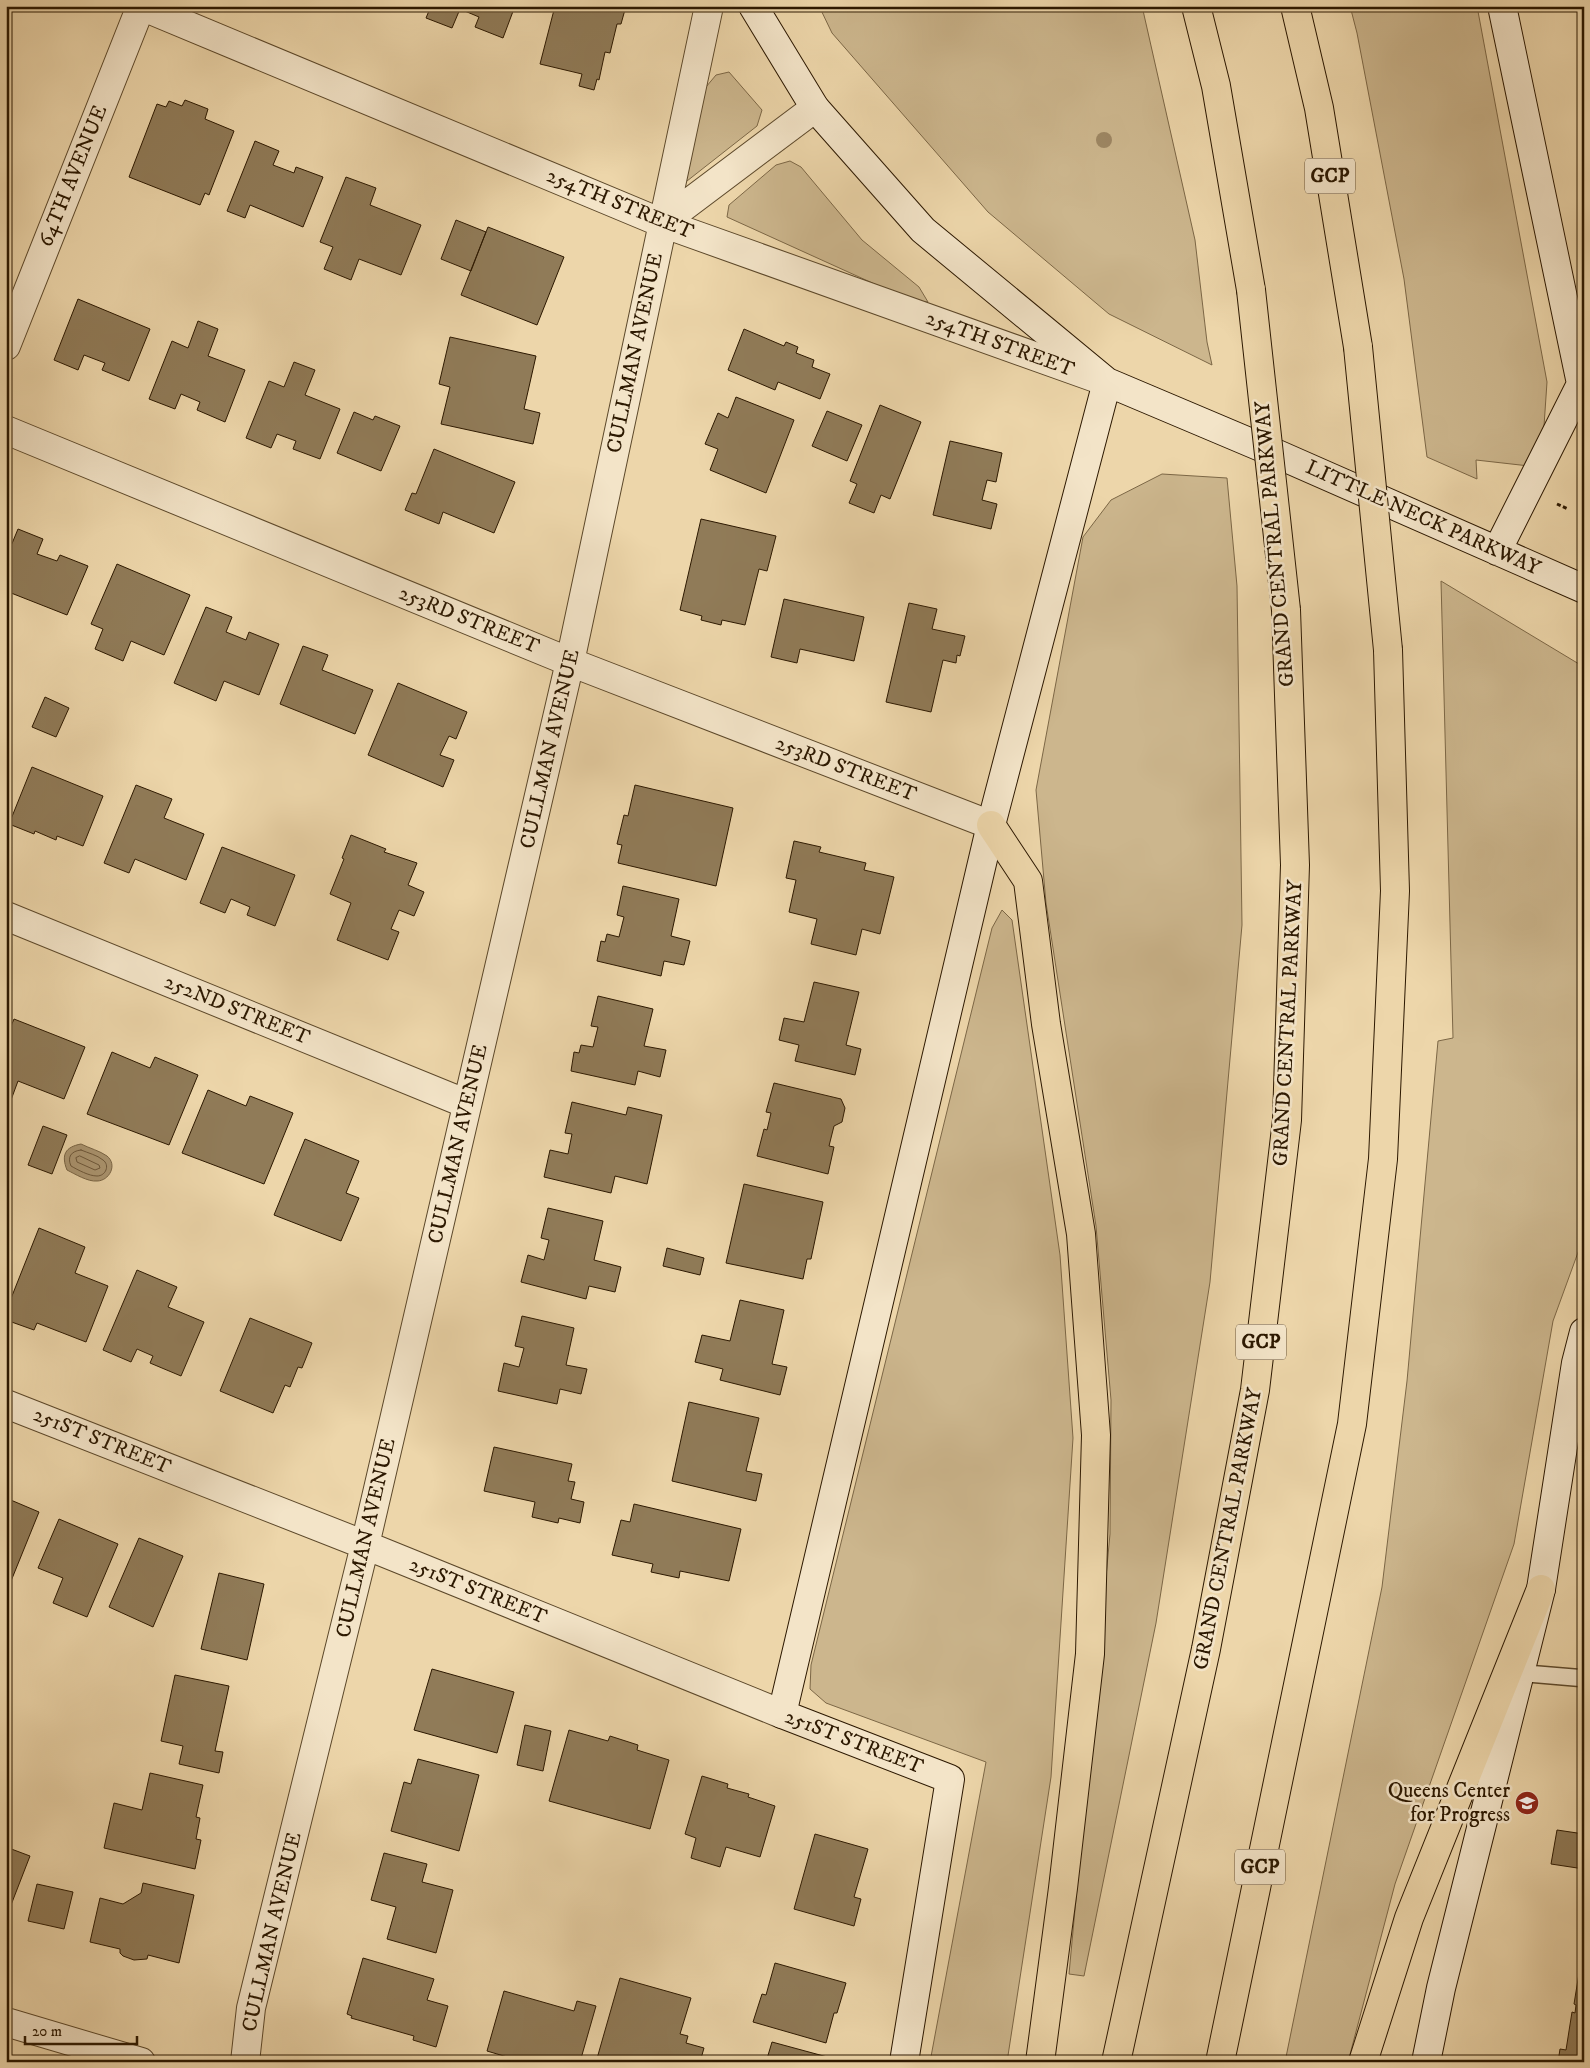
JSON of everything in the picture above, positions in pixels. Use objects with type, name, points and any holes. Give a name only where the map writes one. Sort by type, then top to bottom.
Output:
[{"type":"highway","name":"GRAND CENTRAL PARKWAY","points":[[1116,2062],[1206,1649],[1255,1390],[1287,1120],[1295,865],[1286,610],[1251,290],[1216,86],[1196,6]]},
{"type":"highway","name":"GCP","points":[[1220,2062],[1350,1434],[1383,1160],[1395,891],[1388,650],[1358,347],[1319,108],[1295,6]]},
{"type":"highway","points":[[991,826],[1028,881],[1046,1024],[1081,1234],[1096,1435],[1090,1654],[1063,1888],[1040,2062]]},
{"type":"highway","points":[[1363,2062],[1409,1918],[1541,1589]]},
{"type":"street","name":"254TH STREET","points":[[141,6],[662,223],[1107,382]]},
{"type":"street","name":"64TH AVENUE","points":[[6,346],[141,6]]},
{"type":"street","name":"CULLMAN AVENUE","points":[[245,2062],[251,2008],[365,1545],[570,662],[709,6]]},
{"type":"street","name":"LITTLE NECK PARKWAY","points":[[753,6],[815,108],[923,230],[1107,382],[1584,588]]},
{"type":"street","points":[[1497,551],[1582,391],[1502,6]]},
{"type":"street","name":"CULLMAN AVENUE","points":[[662,223],[815,108]]},
{"type":"street","points":[[782,1714],[991,826],[1107,382]]},
{"type":"street","name":"253RD STREET","points":[[6,430],[570,662],[991,826]]},
{"type":"street","name":"252ND STREET","points":[[6,916],[467,1104]]},
{"type":"street","points":[[1426,2062],[1441,1988],[1541,1589],[1576,1363],[1584,1332]]},
{"type":"street","name":"251ST STREET","points":[[6,1404],[365,1545],[782,1714],[950,1779],[904,2062]]},
{"type":"street","points":[[6,2022],[141,2062]]},
{"type":"lane","points":[[1520,1673],[1580,1678],[1584,1675]]},
{"type":"shaded area","points":[[819,6],[1142,6],[1195,240],[1207,342],[1212,365],[1109,314],[988,212],[832,33]]},
{"type":"shaded area","points":[[1350,6],[1477,6],[1547,382],[1544,426],[1529,466],[1476,460],[1477,479],[1427,457],[1404,279],[1357,33]]},
{"type":"shaded area","points":[[729,72],[762,110],[757,126],[687,181],[681,173],[701,93],[716,75]]},
{"type":"shaded area","points":[[790,161],[801,167],[862,240],[919,287],[928,302],[912,301],[727,217],[729,205],[776,165]]},
{"type":"shaded area","points":[[1162,474],[1227,478],[1237,586],[1242,925],[1210,1282],[1156,1623],[1084,1976],[1069,1974],[1110,1534],[1111,1400],[1096,1226],[1046,903],[1036,790],[1083,537],[1111,500]]},
{"type":"shaded area","points":[[1441,581],[1584,667],[1584,1236],[1553,1321],[1514,1544],[1395,1884],[1348,2062],[1285,2062],[1382,1587],[1407,1381],[1438,1041],[1453,1038]]},
{"type":"shaded area","points":[[1002,910],[1012,920],[1060,1255],[1073,1438],[1051,1777],[1007,2062],[930,2062],[986,1762],[826,1703],[810,1689],[811,1665],[992,928]]},
{"type":"water","points":[[81,1144],[104,1154],[110,1160],[112,1164],[111,1172],[105,1178],[97,1181],[90,1180],[67,1170],[64,1160],[66,1152],[71,1147]]},
{"type":"building","points":[[431,6],[515,6],[503,38],[475,27],[479,17],[460,9],[452,28],[426,18]]},
{"type":"building","points":[[555,6],[626,6],[621,24],[617,24],[610,53],[605,52],[599,80],[597,79],[594,90],[579,86],[582,74],[540,64]]},
{"type":"building","points":[[185,100],[208,109],[205,119],[234,131],[209,195],[205,193],[200,205],[129,177],[157,104],[166,107],[169,101],[182,106]]},
{"type":"building","points":[[255,141],[279,151],[273,165],[294,173],[296,167],[323,177],[303,227],[250,205],[245,218],[227,211]]},
{"type":"building","points":[[346,177],[376,188],[370,205],[421,225],[401,275],[359,259],[351,280],[324,269],[333,247],[320,242]]},
{"type":"building","points":[[456,220],[486,232],[471,271],[441,259]]},
{"type":"building","points":[[488,227],[564,257],[537,325],[461,295]]},
{"type":"building","points":[[78,299],[150,329],[129,381],[102,370],[105,363],[84,355],[78,370],[54,360]]},
{"type":"building","points":[[198,321],[218,329],[208,356],[245,370],[225,422],[197,410],[200,402],[181,394],[175,409],[149,399],[172,341],[188,348]]},
{"type":"building","points":[[744,329],[784,346],[786,342],[798,347],[796,353],[814,360],[812,367],[830,374],[820,399],[778,382],[775,390],[728,370]]},
{"type":"building","points":[[450,337],[536,356],[524,409],[540,413],[533,444],[441,424],[450,387],[439,384]]},
{"type":"building","points":[[294,362],[315,370],[305,395],[340,409],[320,459],[293,449],[296,441],[277,434],[271,448],[246,438],[269,381],[284,387]]},
{"type":"building","points":[[736,397],[794,420],[766,493],[710,470],[718,449],[705,444],[718,413],[728,418]]},
{"type":"building","points":[[880,405],[921,422],[890,499],[881,495],[874,513],[849,503],[857,484],[850,481]]},
{"type":"building","points":[[827,411],[862,425],[847,461],[812,446]]},
{"type":"building","points":[[354,412],[373,420],[375,416],[400,426],[381,471],[337,453]]},
{"type":"building","points":[[950,441],[1002,453],[996,482],[987,480],[982,500],[997,504],[991,529],[933,515]]},
{"type":"building","points":[[434,449],[515,482],[494,533],[443,512],[439,524],[405,510],[412,493],[416,494]]},
{"type":"building","points":[[701,519],[776,536],[767,571],[759,569],[745,625],[722,620],[721,625],[701,620],[702,616],[680,610]]},
{"type":"building","points":[[18,529],[43,539],[37,554],[57,561],[60,555],[88,566],[67,615],[6,591],[6,558]]},
{"type":"building","points":[[117,564],[190,595],[164,655],[131,641],[123,661],[95,649],[103,629],[91,624]]},
{"type":"building","points":[[784,599],[864,617],[854,661],[800,649],[797,663],[771,657]]},
{"type":"building","points":[[909,603],[937,609],[932,629],[965,636],[960,656],[957,655],[956,663],[943,660],[931,712],[886,702]]},
{"type":"building","points":[[206,607],[232,617],[226,632],[246,640],[249,632],[279,644],[259,695],[224,681],[216,701],[174,683]]},
{"type":"building","points":[[303,646],[328,655],[322,670],[373,690],[355,734],[280,704]]},
{"type":"building","points":[[398,683],[467,712],[456,739],[449,736],[440,755],[454,760],[443,787],[368,755]]},
{"type":"building","points":[[45,697],[69,708],[56,737],[32,727]]},
{"type":"building","points":[[32,767],[103,796],[83,846],[57,836],[56,840],[35,831],[34,834],[9,824]]},
{"type":"building","points":[[136,785],[172,799],[164,818],[204,834],[186,880],[135,859],[129,873],[104,863]]},
{"type":"building","points":[[635,785],[733,808],[716,886],[618,863],[622,845],[617,844],[624,815],[628,816]]},
{"type":"building","points":[[351,835],[386,849],[384,852],[417,863],[408,885],[424,892],[414,916],[399,910],[391,929],[399,932],[388,960],[337,940],[351,903],[330,894]]},
{"type":"building","points":[[794,841],[821,847],[819,852],[866,863],[864,870],[894,877],[880,934],[862,929],[856,955],[811,944],[817,919],[789,912],[796,880],[786,878]]},
{"type":"building","points":[[222,847],[295,875],[275,926],[247,915],[250,907],[231,899],[225,913],[200,903]]},
{"type":"building","points":[[623,886],[679,899],[671,936],[690,941],[684,965],[664,961],[661,976],[597,961],[601,941],[605,942],[607,934],[619,937],[624,917],[617,915]]},
{"type":"building","points":[[814,982],[859,992],[846,1045],[861,1049],[855,1075],[795,1061],[799,1045],[779,1040],[784,1018],[804,1022]]},
{"type":"building","points":[[598,996],[653,1009],[644,1046],[666,1050],[660,1077],[638,1071],[635,1085],[571,1071],[574,1052],[579,1053],[581,1045],[593,1047],[598,1027],[591,1026]]},
{"type":"building","points":[[14,1019],[85,1047],[64,1099],[18,1081],[11,1100],[6,1098],[6,1038]]},
{"type":"building","points":[[112,1052],[150,1068],[155,1057],[198,1075],[169,1145],[87,1114]]},
{"type":"building","points":[[774,1083],[841,1099],[845,1108],[842,1122],[834,1126],[829,1146],[834,1147],[828,1174],[757,1156],[764,1129],[767,1130],[771,1113],[766,1112]]},
{"type":"building","points":[[208,1090],[246,1106],[250,1096],[293,1113],[264,1184],[182,1153]]},
{"type":"building","points":[[572,1102],[626,1115],[628,1107],[662,1115],[647,1184],[615,1176],[611,1193],[544,1177],[550,1150],[568,1154],[572,1134],[565,1133]]},
{"type":"building","points":[[43,1126],[67,1135],[52,1174],[28,1165]]},
{"type":"building","points":[[305,1139],[359,1161],[346,1193],[359,1198],[341,1241],[274,1215]]},
{"type":"building","points":[[744,1184],[823,1202],[811,1259],[807,1259],[803,1279],[726,1263]]},
{"type":"building","points":[[548,1208],[603,1221],[594,1260],[621,1267],[615,1292],[589,1286],[586,1299],[521,1282],[528,1255],[544,1260],[549,1240],[541,1238]]},
{"type":"building","points":[[39,1228],[85,1247],[75,1273],[108,1286],[86,1342],[37,1323],[34,1330],[6,1320],[6,1311]]},
{"type":"building","points":[[667,1248],[704,1258],[700,1275],[663,1266]]},
{"type":"building","points":[[137,1270],[177,1287],[168,1307],[204,1322],[181,1376],[150,1363],[153,1356],[137,1349],[131,1362],[103,1350]]},
{"type":"building","points":[[740,1300],[784,1310],[772,1364],[787,1367],[780,1395],[720,1380],[723,1369],[695,1362],[702,1335],[730,1341]]},
{"type":"building","points":[[522,1316],[574,1328],[566,1365],[587,1369],[581,1394],[560,1389],[557,1404],[498,1391],[504,1363],[519,1367],[524,1348],[515,1346]]},
{"type":"building","points":[[250,1318],[312,1343],[302,1368],[298,1367],[290,1387],[285,1385],[273,1413],[220,1391]]},
{"type":"building","points":[[689,1402],[759,1418],[746,1471],[762,1474],[756,1501],[672,1481]]},
{"type":"building","points":[[494,1447],[572,1464],[568,1481],[575,1482],[571,1499],[584,1502],[580,1523],[559,1518],[558,1523],[532,1517],[535,1502],[484,1491]]},
{"type":"building","points":[[6,1498],[39,1512],[9,1586],[6,1585]]},
{"type":"building","points":[[634,1504],[741,1529],[729,1581],[680,1571],[679,1578],[651,1572],[653,1564],[612,1555],[621,1520],[630,1522]]},
{"type":"building","points":[[59,1519],[118,1544],[87,1617],[53,1603],[63,1578],[38,1568]]},
{"type":"building","points":[[139,1538],[183,1556],[153,1627],[109,1607]]},
{"type":"building","points":[[219,1573],[264,1584],[247,1660],[201,1649]]},
{"type":"building","points":[[432,1669],[514,1692],[497,1753],[414,1730]]},
{"type":"building","points":[[175,1675],[229,1686],[215,1751],[223,1752],[219,1773],[179,1764],[183,1746],[161,1741]]},
{"type":"building","points":[[525,1725],[551,1731],[543,1771],[517,1765]]},
{"type":"building","points":[[569,1730],[608,1741],[610,1736],[638,1745],[637,1750],[669,1760],[650,1829],[549,1801]]},
{"type":"building","points":[[418,1759],[479,1775],[459,1851],[391,1831],[404,1782],[411,1784]]},
{"type":"building","points":[[150,1773],[203,1785],[196,1817],[200,1818],[196,1839],[201,1840],[195,1869],[104,1848],[114,1803],[142,1810]]},
{"type":"building","points":[[702,1776],[728,1784],[727,1788],[749,1794],[748,1797],[775,1806],[760,1857],[726,1847],[720,1867],[691,1858],[696,1838],[685,1834]]},
{"type":"building","points":[[1557,1830],[1584,1834],[1584,1869],[1551,1864]]},
{"type":"building","points":[[815,1834],[868,1849],[854,1897],[861,1899],[854,1926],[794,1909]]},
{"type":"building","points":[[6,1847],[30,1856],[11,1905],[6,1903]]},
{"type":"building","points":[[384,1853],[427,1864],[422,1882],[453,1890],[436,1953],[387,1939],[396,1907],[371,1900]]},
{"type":"building","points":[[143,1883],[194,1895],[179,1963],[148,1955],[147,1959],[134,1960],[123,1956],[120,1953],[120,1949],[90,1942],[100,1898],[123,1904],[141,1893]]},
{"type":"building","points":[[37,1884],[73,1892],[64,1929],[28,1921]]},
{"type":"building","points":[[363,1958],[434,1979],[427,2000],[448,2006],[436,2047],[413,2040],[414,2036],[351,2018],[352,2016],[347,2014]]},
{"type":"building","points":[[775,1963],[846,1983],[837,2013],[834,2013],[826,2043],[753,2022],[762,1994],[766,1995]]},
{"type":"building","points":[[1580,1967],[1584,1967],[1584,2062],[1558,2062],[1560,2049],[1566,2050],[1572,2012],[1575,2013],[1576,2005],[1574,2004]]},
{"type":"building","points":[[620,1978],[691,1998],[680,2034],[688,2036],[686,2043],[704,2048],[700,2062],[596,2062]]},
{"type":"building","points":[[504,1991],[574,2011],[577,2001],[596,2006],[580,2062],[524,2062],[487,2051]]},
{"type":"building","points":[[772,2042],[831,2058],[830,2062],[766,2062]]},
{"type":"place","name":"Queens Center for Progress","points":[[1527,1803]]}]
